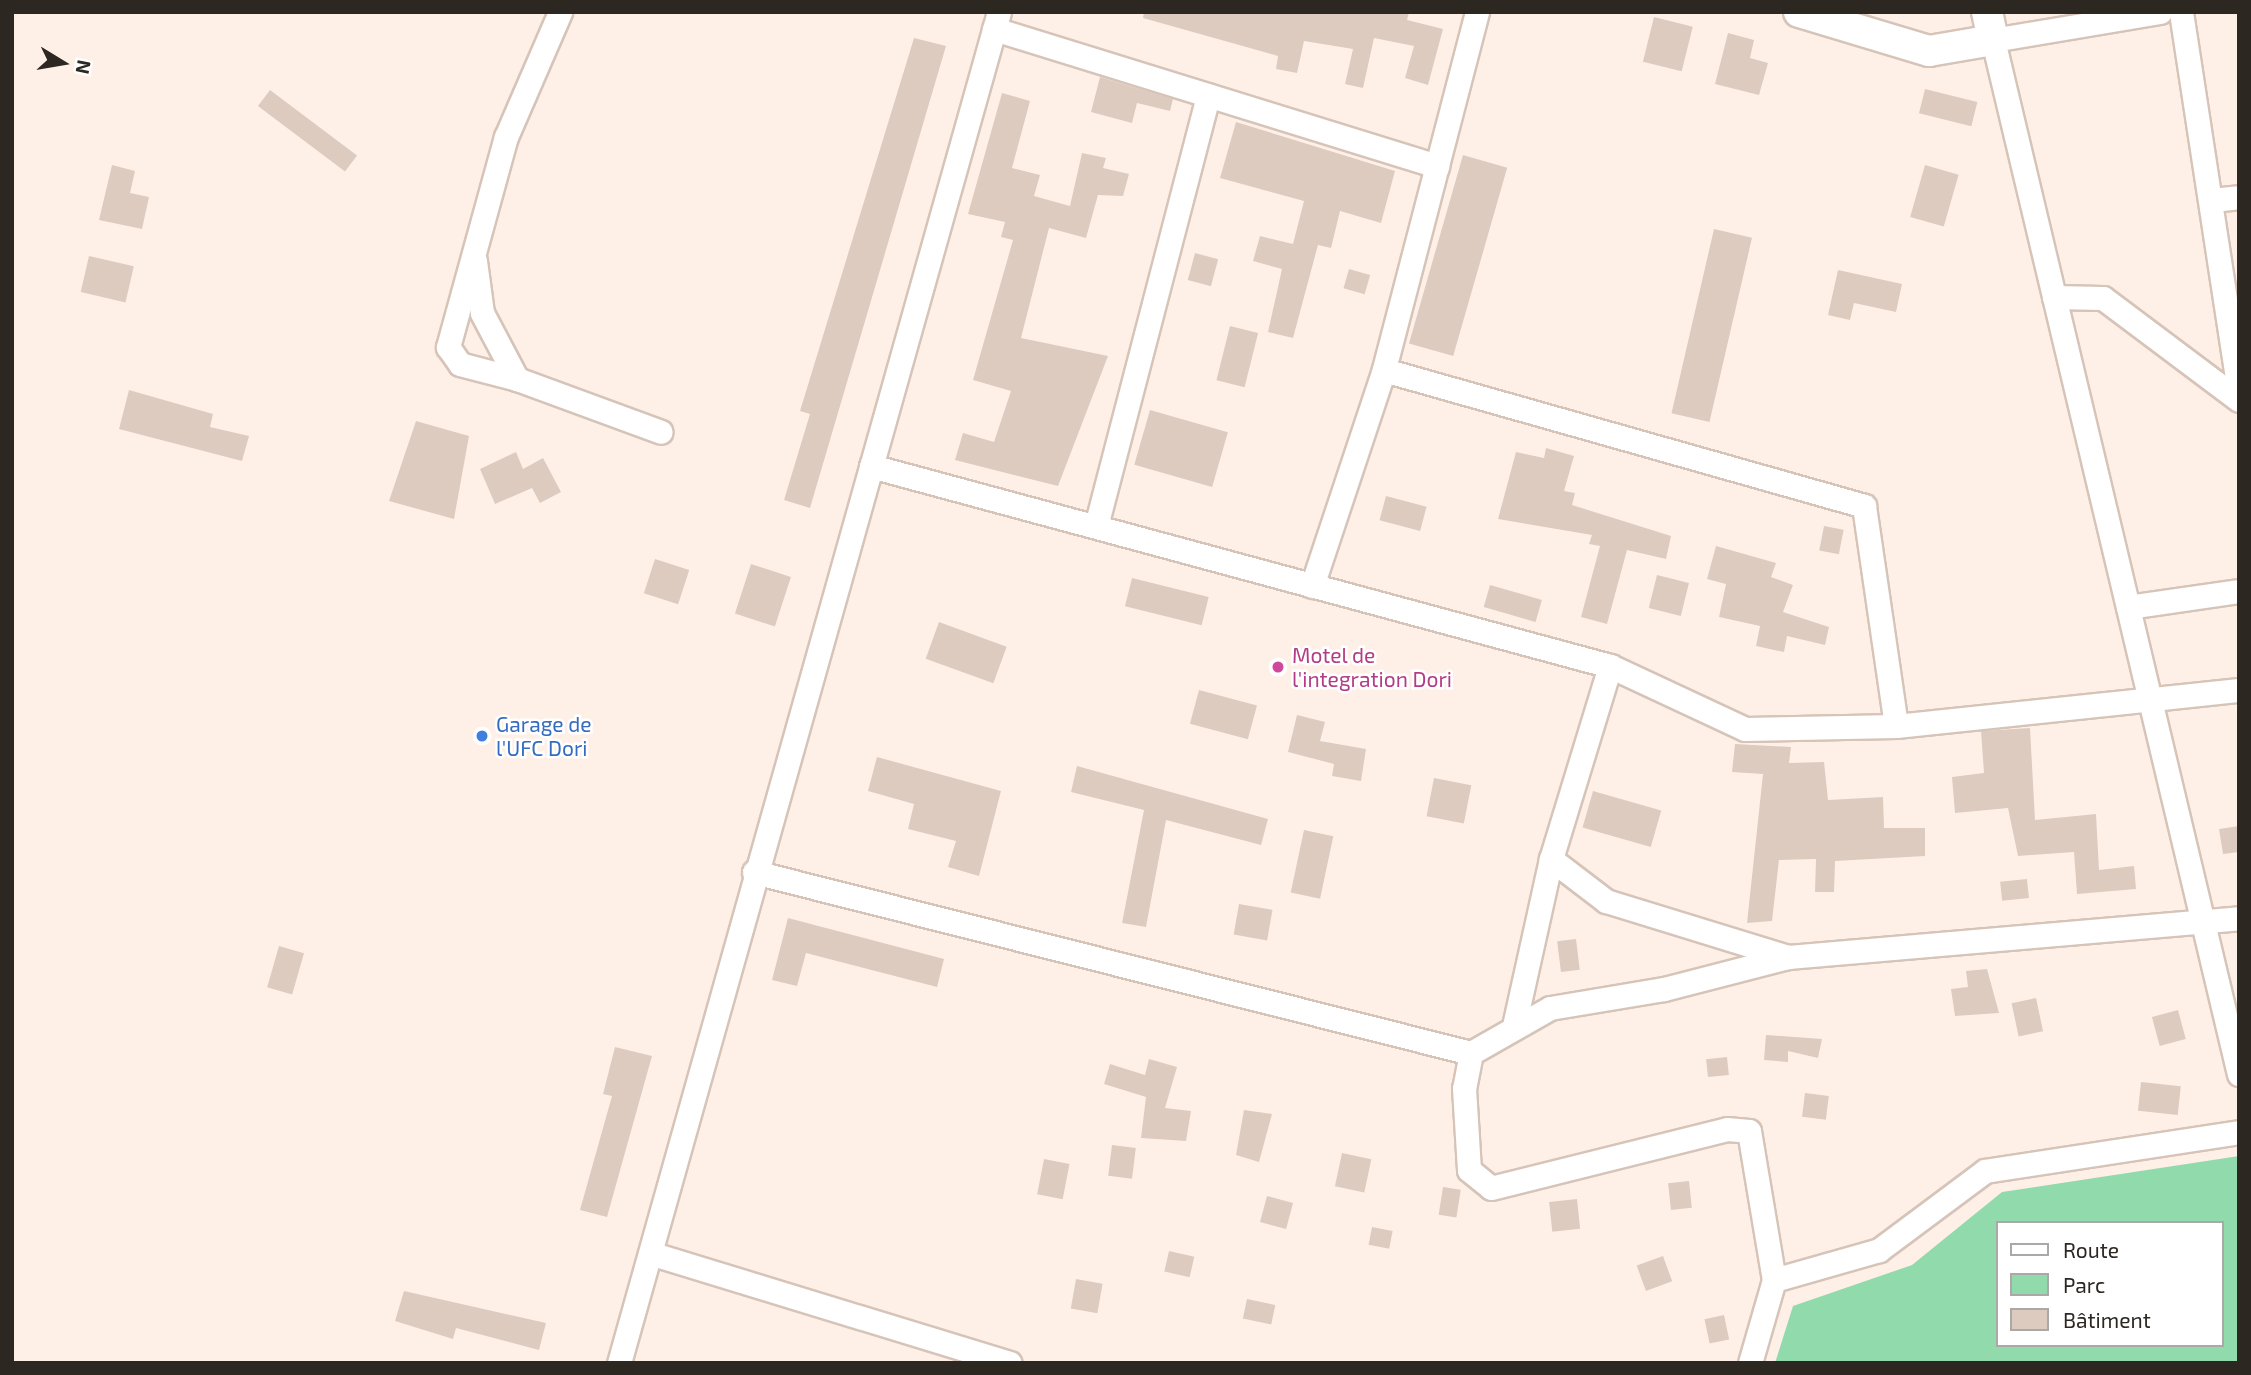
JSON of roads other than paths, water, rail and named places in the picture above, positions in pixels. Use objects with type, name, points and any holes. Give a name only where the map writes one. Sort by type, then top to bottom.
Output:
[{"type":"main road","points":[[1800,12],[1929,51],[1990,26]]},
{"type":"street","points":[[560,12],[506,137],[447,347],[460,364],[517,379],[660,432]]},
{"type":"street","points":[[1312,586],[1384,370],[1477,12]]},
{"type":"street","points":[[2160,12],[1990,26],[2239,1074]]},
{"type":"street","points":[[2180,12],[2212,200],[2239,392]]},
{"type":"street","points":[[619,1363],[653,1254],[754,872],[872,466],[996,21],[1208,95],[1437,166]]},
{"type":"street","points":[[1096,526],[1208,95]]},
{"type":"street","points":[[2212,200],[2239,197]]},
{"type":"street","points":[[474,248],[482,313],[517,379]]},
{"type":"street","points":[[2054,297],[2103,298],[2239,400]]},
{"type":"street","points":[[1384,370],[1864,506],[1896,726]]},
{"type":"street","points":[[872,466],[1610,666],[1745,729],[1896,726],[2149,697],[2239,690]]},
{"type":"street","points":[[2128,607],[2239,591]]},
{"type":"street","points":[[1514,1026],[1551,859],[1610,666]]},
{"type":"street","points":[[1551,859],[1606,901],[1788,957]]},
{"type":"street","points":[[754,872],[1471,1053],[1514,1026],[1550,1009],[1664,989],[1788,957],[2202,918],[2239,918]]},
{"type":"street","points":[[1471,1053],[1464,1088],[1469,1170],[1490,1188],[1727,1129],[1749,1131],[1774,1280],[1750,1363]]},
{"type":"street","points":[[1774,1280],[1879,1250],[1985,1171],[2239,1132]]},
{"type":"street","points":[[653,1254],[1010,1363]]},
{"type":"place","name":"Motel de l'integration Dori","points":[[1278,667]]},
{"type":"place","name":"Garage de l'UFC Dori","points":[[482,736]]}]
